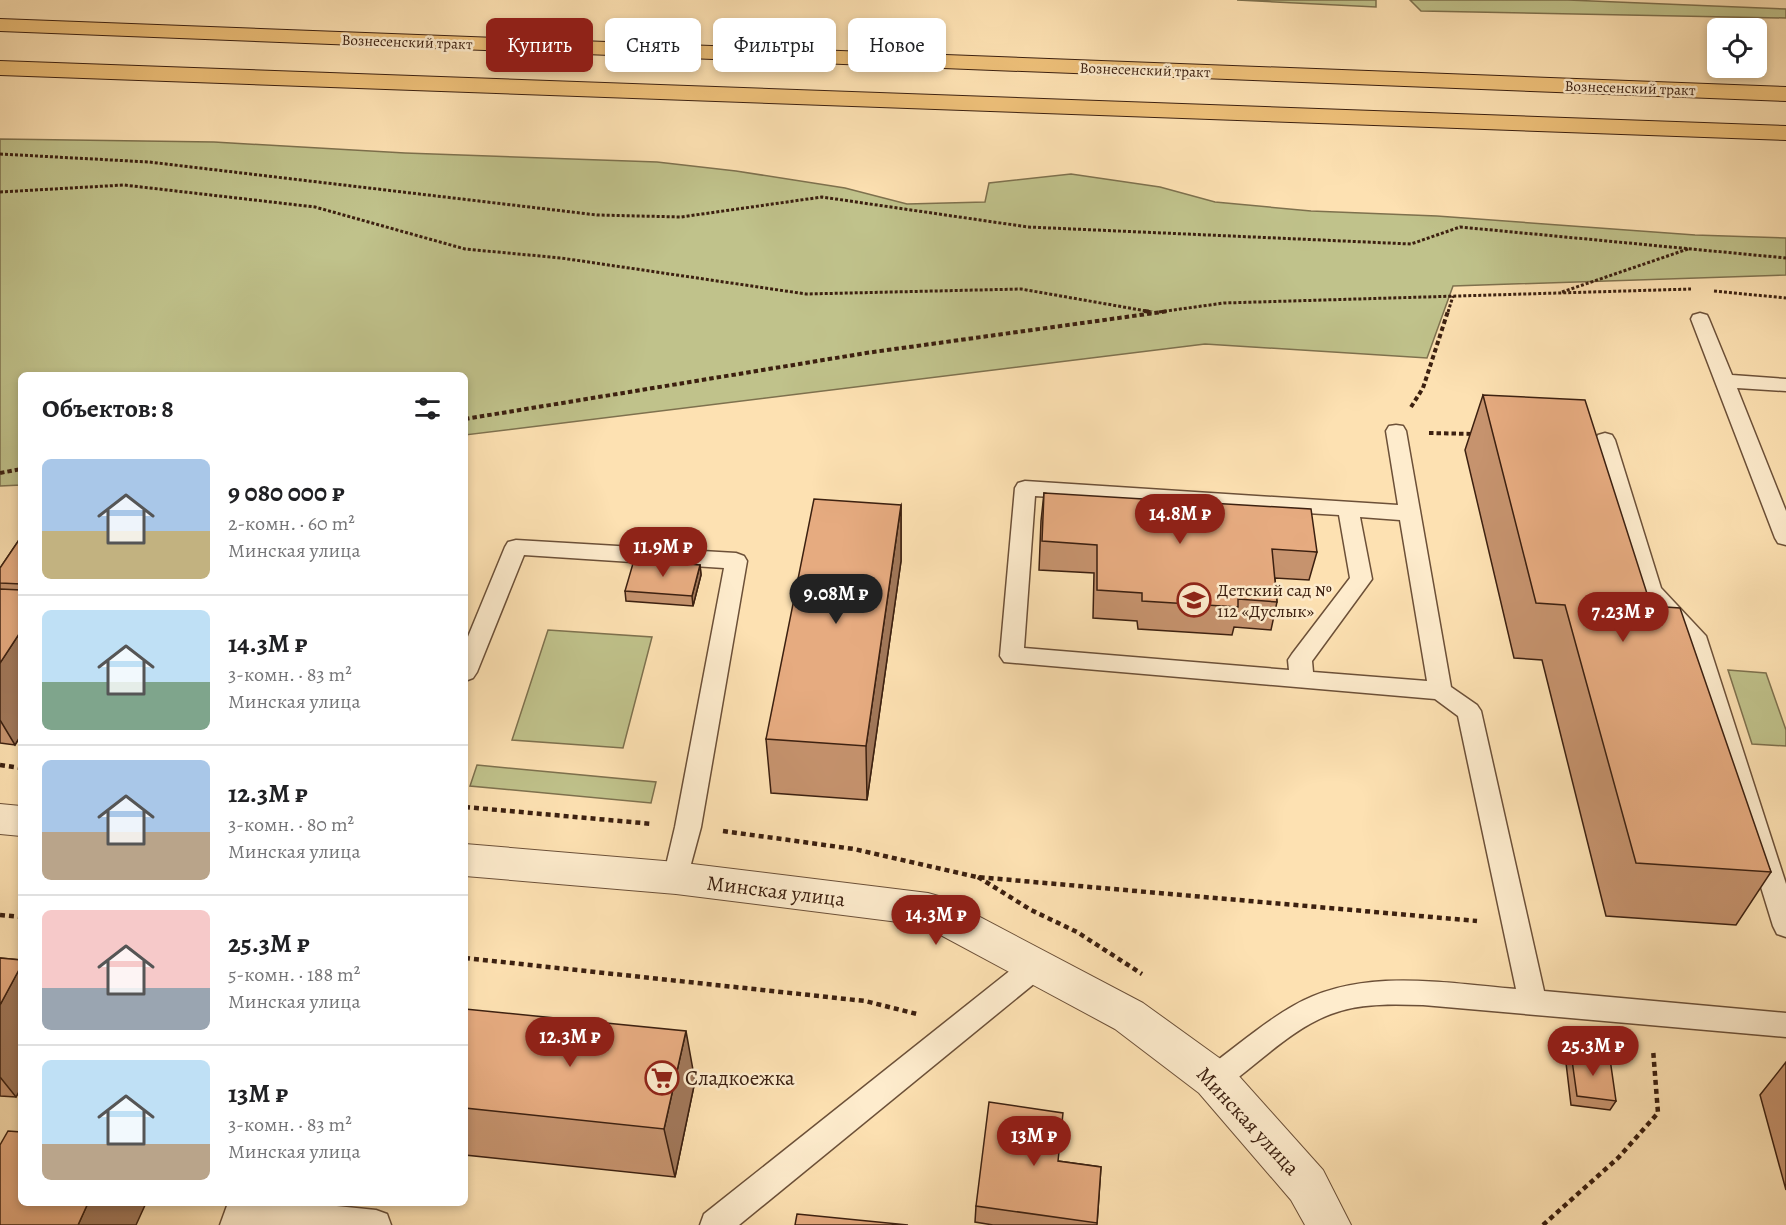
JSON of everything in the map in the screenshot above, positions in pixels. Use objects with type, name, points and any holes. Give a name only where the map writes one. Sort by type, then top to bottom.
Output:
[{"type":"main road","name":"Вознесенский тракт","points":[[0,25],[1786,94]]},
{"type":"main road","points":[[0,68],[1786,133]]},
{"type":"street","name":"Минская улица","points":[[468,861],[676,878],[928,909],[1129,1016],[1214,1079],[1307,1185],[1329,1225]]},
{"type":"lane","points":[[1701,319],[1786,538]]},
{"type":"lane","points":[[1724,381],[1786,385]]},
{"type":"lane","points":[[1396,432],[1440,691]]},
{"type":"lane","points":[[1605,440],[1651,591],[1695,636],[1786,926]]},
{"type":"lane","points":[[1410,513],[1025,488],[1012,656],[1440,691],[1469,711],[1514,924],[1533,1002]]},
{"type":"lane","points":[[1302,679],[1300,660],[1360,579],[1348,509]]},
{"type":"lane","points":[[468,665],[516,547],[736,561],[688,827],[676,878]]},
{"type":"lane","points":[[715,1225],[1036,966]]},
{"type":"lane","points":[[1214,1079],[1301,1014],[1341,998],[1391,992],[1533,1002],[1786,1025]]},
{"type":"lane","points":[[235,1225],[240,1211],[376,1225]]},
{"type":"path","points":[[0,154],[149,162],[597,215],[681,217],[822,197],[1028,227],[1411,244],[1460,227],[1786,258]]},
{"type":"path","points":[[0,192],[124,185],[315,207],[465,249],[561,258],[806,294],[1020,289],[1155,312]]},
{"type":"path","points":[[1558,293],[1690,249]]},
{"type":"path","points":[[468,419],[866,353],[1224,303],[1612,291]]},
{"type":"path","points":[[1453,296],[1423,388],[1396,432],[1482,435]]},
{"type":"path","points":[[0,473],[18,470]]},
{"type":"path","points":[[0,765],[18,768]]},
{"type":"path","points":[[468,807],[688,827],[854,849],[977,877],[1514,924]]},
{"type":"path","points":[[0,915],[18,917]]},
{"type":"path","points":[[468,958],[865,1001],[961,1026]]},
{"type":"path","points":[[1543,1225],[1618,1158],[1658,1113],[1650,1012]]},
{"type":"green space","points":[[1237,0],[1376,0],[1376,7]]},
{"type":"green space","points":[[1410,0],[1568,0],[1786,9],[1786,18],[1421,11]]},
{"type":"green space","points":[[0,139],[214,142],[405,153],[657,162],[736,171],[845,188],[907,204],[985,202],[989,183],[1071,174],[1160,187],[1215,202],[1311,211],[1437,216],[1695,235],[1786,238],[1786,275],[1453,286],[1427,358],[1205,344],[468,435],[468,372],[18,372],[18,485],[0,486]]},
{"type":"green space","points":[[548,630],[652,637],[623,748],[512,740]]},
{"type":"green space","points":[[1728,670],[1766,673],[1786,730],[1786,746],[1752,744]]},
{"type":"green space","points":[[477,765],[656,782],[651,803],[470,786]]},
{"type":"building","points":[[1483,395],[1585,400],[1651,606],[1680,608],[1771,872],[1636,863],[1565,605],[1536,603]]},
{"type":"building","points":[[1044,493],[1311,509],[1317,552],[1272,549],[1277,602],[1238,599],[1238,607],[1142,601],[1142,593],[1097,590],[1097,545],[1042,541]]},
{"type":"building","points":[[814,499],[901,505],[866,746],[766,739]]},
{"type":"building","points":[[18,541],[18,584],[0,583],[0,568]]},
{"type":"building","points":[[634,560],[700,565],[692,596],[625,591]]},
{"type":"building","points":[[0,589],[18,590],[18,636],[0,663]]},
{"type":"building","points":[[0,958],[18,960],[18,972],[0,1005]]},
{"type":"building","points":[[468,1009],[686,1031],[664,1129],[468,1108]]},
{"type":"building","points":[[1571,1053],[1610,1059],[1616,1101],[1577,1096]]},
{"type":"building","points":[[989,1102],[1063,1113],[1058,1161],[1101,1167],[1097,1223],[976,1206]]},
{"type":"building","points":[[8,1131],[18,1132],[18,1206],[87,1206],[78,1225],[0,1225],[0,1145]]},
{"type":"building","points":[[797,1214],[908,1225],[795,1225]]},
{"type":"place","name":"Детский сад № 112 «Дуслык»","points":[[1194,600]]},
{"type":"place","name":"Сладкоежка","points":[[662,1078]]}]
